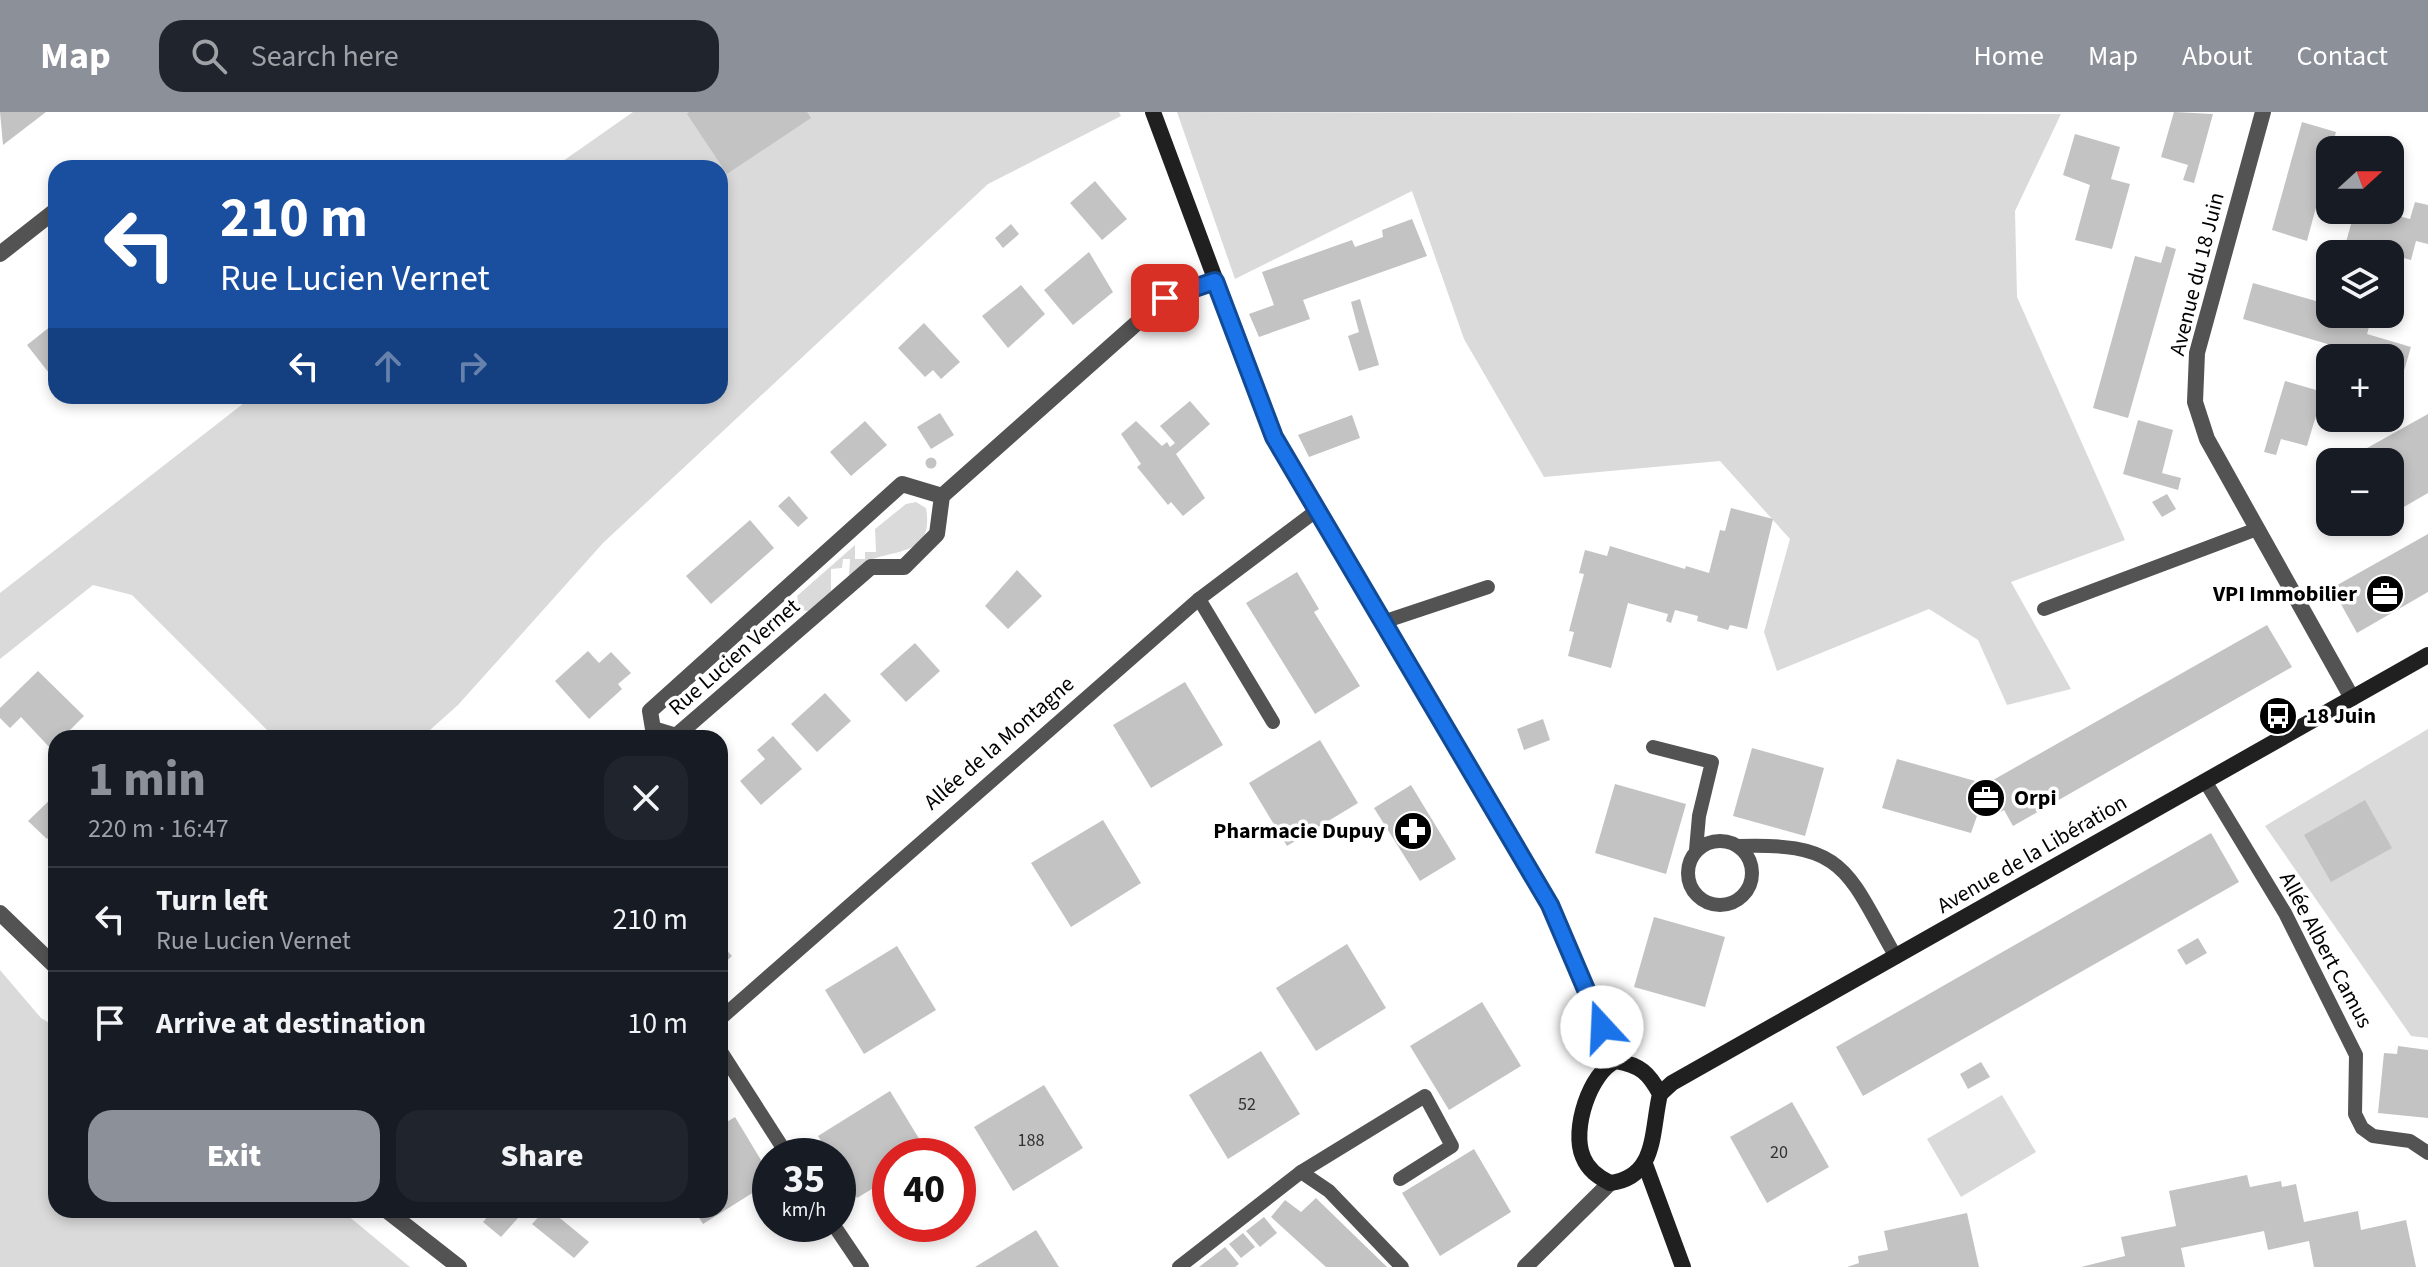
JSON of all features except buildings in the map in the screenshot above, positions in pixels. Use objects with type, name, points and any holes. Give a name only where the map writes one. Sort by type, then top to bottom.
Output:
[{"type":"street","points":[[1153,112],[1274,437],[1550,905],[1616,1061]]},
{"type":"street","name":"Avenue du 18 Juin","points":[[2263,112],[2197,353],[2195,402],[2207,439],[2352,698]]},
{"type":"street","points":[[0,254],[48,216]]},
{"type":"street","points":[[942,496],[1165,298],[1215,281]]},
{"type":"street","name":"Rue Lucien Vernet","points":[[656,730],[653,729],[650,711],[902,484],[942,496],[937,534],[904,567],[871,567],[683,730]]},
{"type":"street","name":"Avenue de la Libération","points":[[1660,1094],[1672,1083],[2428,655]]},
{"type":"street","points":[[0,913],[48,959]]},
{"type":"street","points":[[1525,1267],[1610,1183],[1635,1177],[1645,1164],[1660,1094],[1649,1073],[1634,1064],[1616,1061],[1602,1067],[1591,1083],[1579,1135],[1581,1155],[1591,1170],[1610,1183]]},
{"type":"street","points":[[1645,1164],[1683,1267]]},
{"type":"street","points":[[396,1218],[459,1267]]},
{"type":"lane","name":"Allée de la Montagne","points":[[728,1012],[1199,599],[1316,511]]},
{"type":"lane","points":[[2044,609],[2257,529]]},
{"type":"lane","points":[[1383,622],[1488,587]]},
{"type":"lane","points":[[1199,599],[1273,722]]},
{"type":"lane","points":[[1653,747],[1712,762],[1699,816],[1696,850],[1687,870],[1688,882],[1701,900],[1723,906],[1743,896],[1752,876],[1747,854],[1738,846]]},
{"type":"lane","name":"Allée Albert Camus","points":[[2205,781],[2285,913],[2356,1055],[2355,1114],[2362,1128],[2373,1136],[2410,1141],[2428,1153]]},
{"type":"lane","points":[[1696,850],[1716,840],[1738,846],[1786,844],[1818,854],[1855,882],[1896,957]]},
{"type":"lane","points":[[728,1062],[776,1138]]},
{"type":"lane","points":[[1179,1267],[1301,1172],[1425,1096],[1452,1146],[1400,1179]]},
{"type":"lane","points":[[1301,1172],[1329,1191],[1402,1267]]},
{"type":"lane","points":[[845,1242],[862,1267]]},
{"type":"shaded area","points":[[633,112],[1119,112],[1121,116],[988,184],[603,543],[458,705],[430,730],[267,730],[132,595],[93,585],[0,659],[0,593],[243,404],[728,404],[728,160],[564,160]]},
{"type":"shaded area","points":[[1177,112],[2061,114],[2015,211],[2017,297],[2125,540],[2011,582],[2071,689],[2007,705],[1978,640],[1929,609],[1777,671],[1764,632],[1790,539],[1720,461],[1544,477],[1464,339],[1412,191],[1235,279]]},
{"type":"shaded area","points":[[916,502],[926,508],[926,532],[921,540],[907,549],[869,561],[849,576],[850,559],[843,559],[842,568],[831,569],[831,591],[808,611],[800,610],[797,596],[855,545],[855,559],[865,559],[865,552],[876,552],[875,529],[906,504]]},
{"type":"shaded area","points":[[2428,729],[2428,1038],[2411,1036],[2265,826]]},
{"type":"shaded area","points":[[0,970],[48,1022],[48,1218],[351,1218],[410,1267],[0,1267]]},
{"type":"shaded area","points":[[2002,1095],[2036,1152],[1961,1197],[1927,1139]]},
{"type":"place","name":"VPI Immobilier","points":[[2385,594]]},
{"type":"place","name":"18 Juin","points":[[2278,716]]},
{"type":"place","name":"Orpi","points":[[1986,798]]},
{"type":"place","name":"Pharmacie Dupuy","points":[[1413,831]]},
{"type":"route","points":[[1165,298],[1215,281],[1274,437],[1550,905],[1602,1027]]}]
